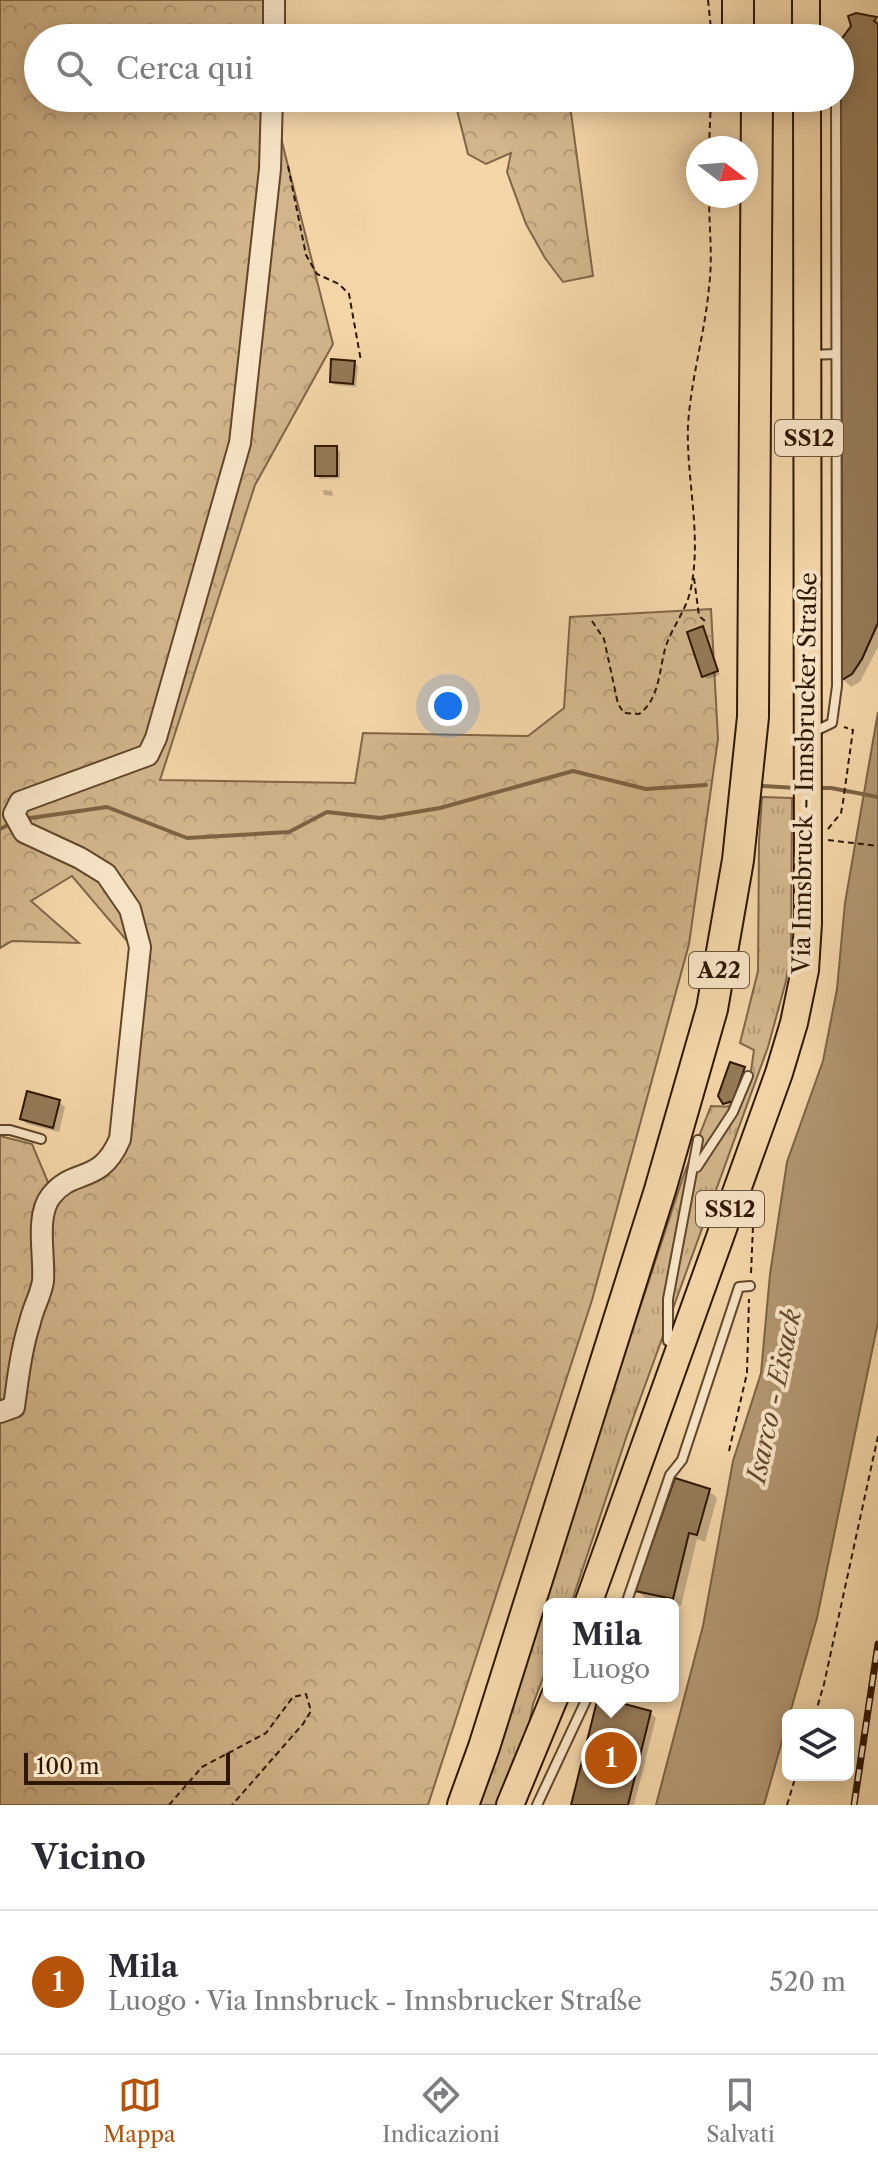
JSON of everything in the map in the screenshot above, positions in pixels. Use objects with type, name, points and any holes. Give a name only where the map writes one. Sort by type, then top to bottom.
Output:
[{"type":"highway","points":[[738,0],[738,24]]},
{"type":"highway","points":[[757,0],[757,24]]},
{"type":"highway","points":[[737,136],[738,112]]},
{"type":"highway","name":"A22","points":[[463,1805],[660,1190],[712,1009],[738,860],[753,717],[757,112]]},
{"type":"highway","name":"A22","points":[[444,1805],[645,1185],[696,1009],[708,950],[725,833],[734,718],[737,208]]},
{"type":"main road","points":[[806,0],[806,24]]},
{"type":"main road","name":"Via Innsbruck - Innsbrucker Straße","points":[[590,1598],[779,1073],[805,970],[809,789],[821,728],[809,355],[807,112]]},
{"type":"main road","points":[[510,1805],[553,1702]]},
{"type":"street","points":[[274,0],[274,24]]},
{"type":"street","points":[[0,1412],[14,1407],[20,1359],[43,1285],[43,1219],[50,1197],[68,1182],[94,1173],[112,1158],[120,1139],[140,947],[130,909],[106,874],[24,832],[14,814],[20,802],[148,755],[156,738],[240,443],[270,169],[272,112]]},
{"type":"lane","points":[[821,728],[837,686],[836,112]]},
{"type":"lane","points":[[809,355],[836,354]]},
{"type":"lane","points":[[694,1171],[733,1112],[748,1076]]},
{"type":"lane","points":[[0,1130],[41,1139]]},
{"type":"lane","points":[[680,1346],[668,1341],[668,1299],[698,1140]]},
{"type":"lane","points":[[628,1598],[670,1475],[682,1460],[739,1287],[750,1286]]},
{"type":"lane","points":[[537,1805],[585,1702]]},
{"type":"path","points":[[708,0],[711,24]]},
{"type":"path","points":[[709,136],[710,112]]},
{"type":"path","points":[[287,161],[306,255],[317,274],[339,284],[349,294],[361,361]]},
{"type":"path","points":[[592,621],[604,639],[618,704],[624,713],[639,714],[648,708],[655,696],[667,643],[690,596],[695,514],[688,468],[688,427],[709,288],[709,208]]},
{"type":"path","points":[[693,573],[699,616],[705,621]]},
{"type":"path","points":[[821,728],[853,730],[843,802]]},
{"type":"path","points":[[825,840],[878,846]]},
{"type":"path","points":[[817,1709],[878,1436]]},
{"type":"path","points":[[169,1805],[202,1767],[266,1733],[293,1697],[306,1694],[311,1711],[303,1724],[232,1805]]},
{"type":"path","points":[[787,1805],[794,1781]]},
{"type":"green space","points":[[0,0],[278,0],[277,24],[24,24],[24,112],[279,112],[282,142],[333,344],[255,485],[160,780],[355,783],[363,733],[528,736],[564,708],[570,617],[711,609],[718,739],[689,944],[592,1300],[428,1805],[0,1805],[0,1136],[32,1144],[50,1187],[95,1163],[112,1143],[134,949],[72,876],[31,901],[79,943],[12,941],[0,948]]},
{"type":"green space","points":[[458,112],[571,112],[593,276],[563,282],[545,258],[526,224],[507,172],[511,153],[486,164],[468,154]]},
{"type":"green space","points":[[762,797],[792,798],[791,948],[786,981],[768,1047],[627,1435],[573,1598],[544,1598],[684,1174],[711,1106],[738,1107],[751,1071],[754,1050],[740,1043],[758,971]]},
{"type":"green space","points":[[543,1602],[543,1678],[533,1704],[526,1741],[498,1805],[476,1805]]},
{"type":"water","name":"Isarco - Eisack","points":[[878,712],[878,1322],[817,1618],[791,1709],[782,1709],[782,1741],[764,1805],[656,1805],[703,1626],[733,1461],[761,1373],[770,1274],[787,1162],[823,1061],[837,989],[845,903]]},
{"type":"building","points":[[856,13],[877,17],[874,21],[878,24],[878,623],[862,659],[852,674],[842,680],[840,112],[854,112],[854,24],[850,24],[848,16]]},
{"type":"building","points":[[331,359],[355,361],[353,384],[330,382]]},
{"type":"building","points":[[315,446],[337,446],[337,476],[315,476]]},
{"type":"building","points":[[703,626],[718,671],[702,677],[687,632]]},
{"type":"building","points":[[730,1062],[745,1067],[733,1101],[723,1104],[718,1096]]},
{"type":"building","points":[[27,1091],[60,1100],[53,1128],[20,1119]]},
{"type":"building","points":[[675,1478],[710,1489],[697,1535],[689,1533],[673,1598],[635,1591]]},
{"type":"building","points":[[597,1702],[617,1702],[651,1711],[628,1805],[571,1805]]},
{"type":"waterway","points":[[24,819],[107,807],[187,838],[289,832],[327,812],[380,818],[440,808],[573,771],[646,789],[706,785]]},
{"type":"waterway","points":[[763,786],[797,788]]},
{"type":"waterway","points":[[818,788],[878,797]]},
{"type":"waterway","points":[[0,829],[12,823]]},
{"type":"railway","points":[[854,1805],[878,1644]]},
{"type":"place","name":"Mila","points":[[611,1758]]}]
